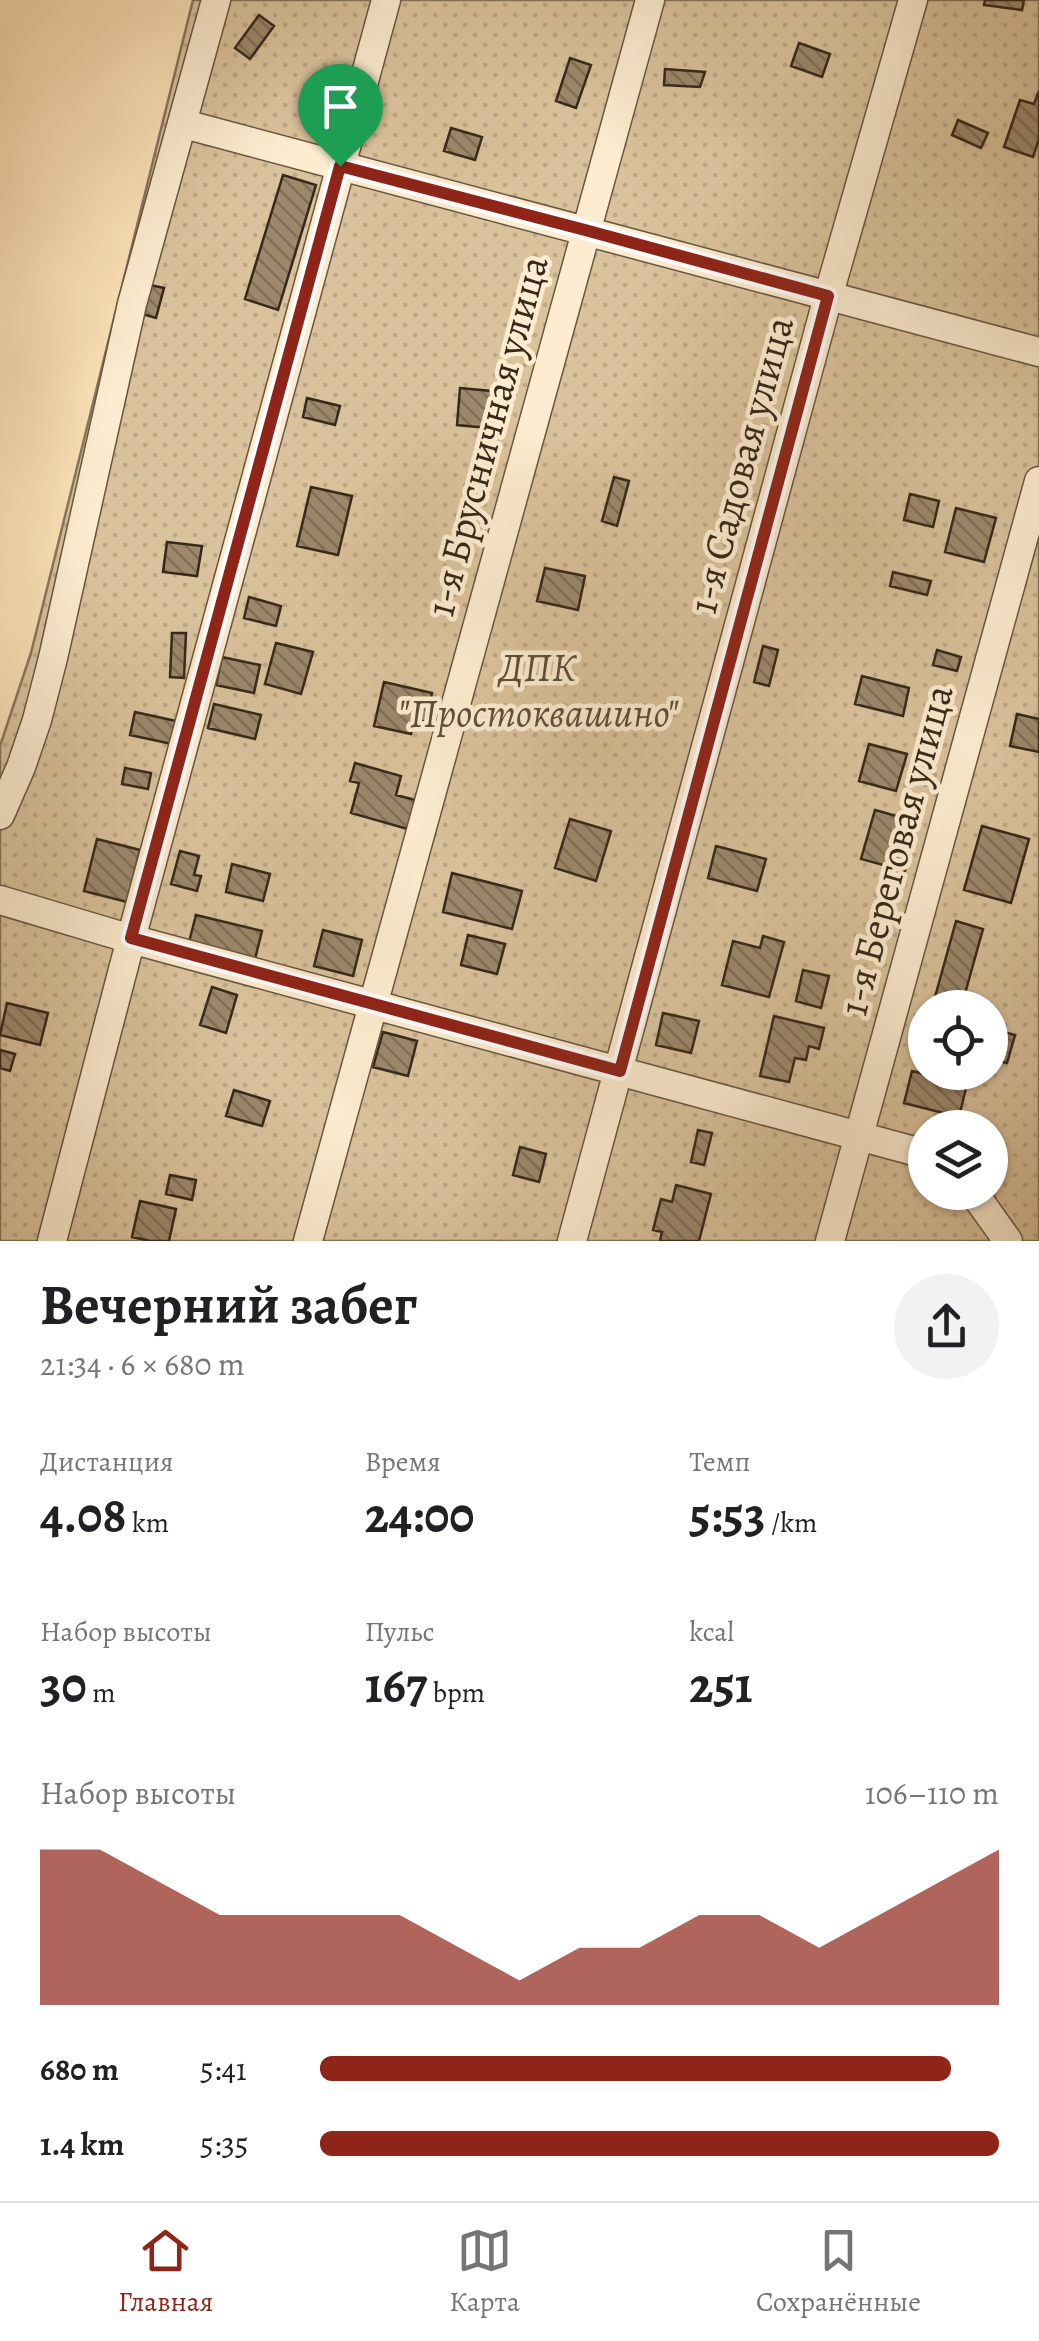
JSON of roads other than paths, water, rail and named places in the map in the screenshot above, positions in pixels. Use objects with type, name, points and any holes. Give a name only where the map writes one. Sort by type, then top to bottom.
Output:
[{"type":"street","points":[[0,815],[32,736],[54,658],[132,304],[216,0]]},
{"type":"street","points":[[52,1241],[386,0]]},
{"type":"street","name":"1-я Брусничная улица","points":[[308,1241],[650,0]]},
{"type":"street","name":"1-я Садовая улица","points":[[572,1241],[828,296],[913,0]]},
{"type":"street","points":[[184,124],[1039,352]]},
{"type":"street","name":"1-я Береговая улица","points":[[830,1241],[1039,481]]},
{"type":"street","points":[[0,900],[908,1150]]},
{"type":"street","points":[[986,1210],[1008,1241]]},
{"type":"park label","name":"ДПК \"Простоквашино\"","points":[[538,690]]}]
